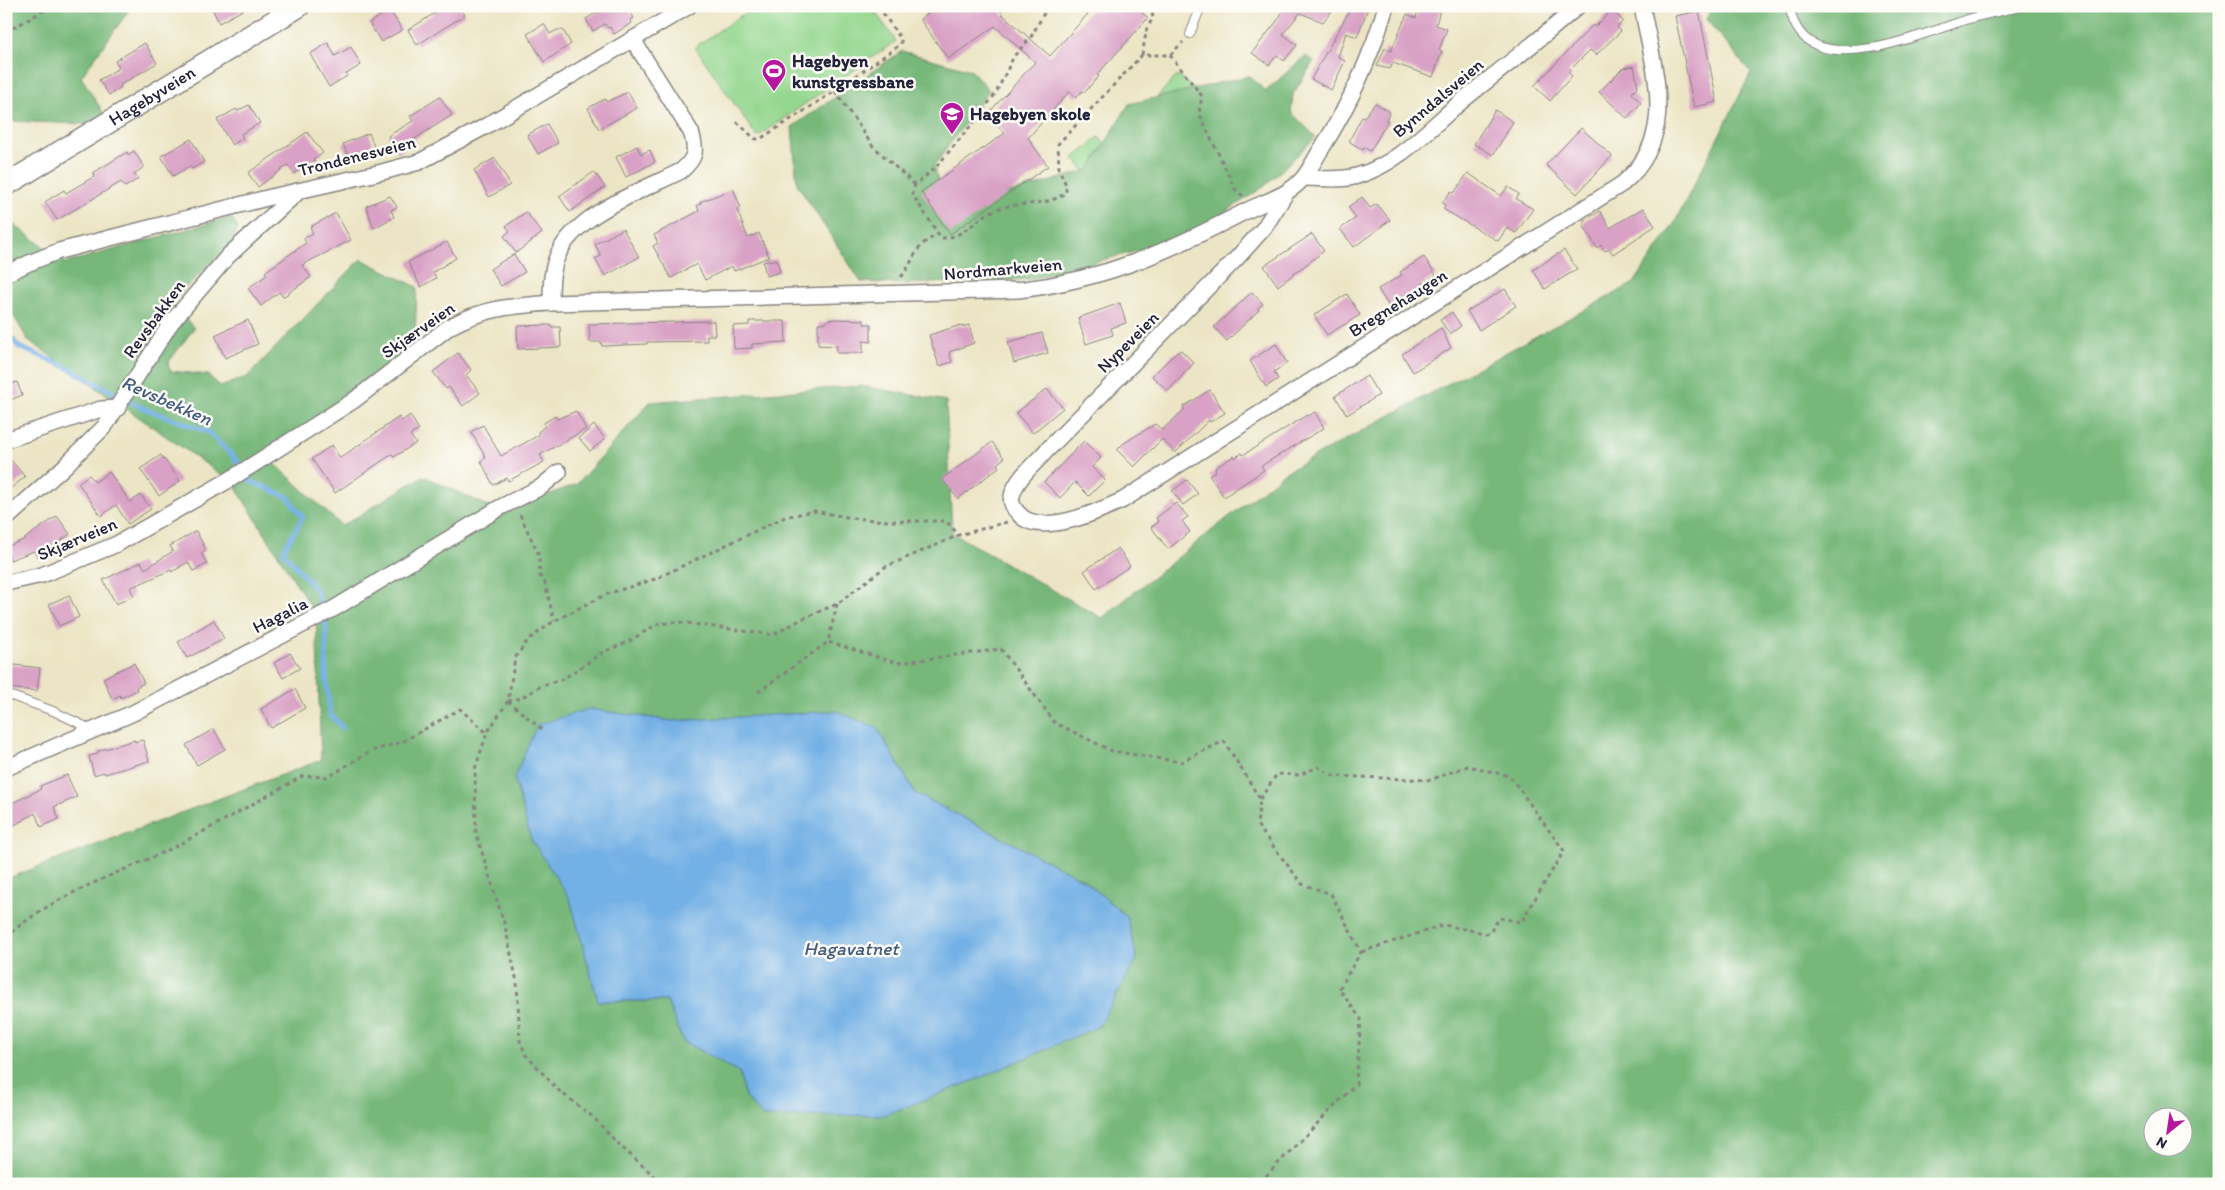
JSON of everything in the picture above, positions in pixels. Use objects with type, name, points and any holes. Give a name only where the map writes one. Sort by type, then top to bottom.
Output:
[{"type":"main road","name":"Hagebyveien","points":[[6,185],[299,6]]},
{"type":"street","name":"Trondenesveien","points":[[6,274],[59,252],[419,162],[634,40],[689,6]]},
{"type":"street","name":"Nordmarkveien","points":[[551,303],[1018,290],[1054,286],[1088,278],[1155,256],[1286,193],[1304,178],[1353,93],[1374,46],[1386,6]]},
{"type":"street","name":"Bynndalsveien","points":[[1304,178],[1357,176],[1384,164],[1401,153],[1469,95],[1534,45],[1578,6]]},
{"type":"street","name":"Bregnehaugen","points":[[1022,519],[1034,524],[1048,524],[1079,518],[1123,500],[1622,184],[1645,161],[1654,139],[1658,118],[1658,93],[1642,6]]},
{"type":"street","points":[[551,303],[552,275],[557,257],[576,228],[615,204],[681,171],[694,156],[695,145],[691,132],[634,40]]},
{"type":"street","name":"Revsbakken","points":[[6,519],[93,440],[118,408],[151,352],[190,299],[228,256],[299,191]]},
{"type":"street","name":"Nypeveien","points":[[1022,519],[1013,505],[1011,497],[1018,483],[1048,450],[1236,259],[1264,228],[1286,193]]},
{"type":"street","name":"Skjærveien","points":[[6,583],[42,575],[117,544],[229,480],[353,400],[449,327],[466,318],[484,311],[510,306],[551,303]]},
{"type":"street","points":[[6,440],[101,409],[118,408]]},
{"type":"street","name":"Hagalia","points":[[6,768],[133,713],[335,608],[513,501],[541,487],[559,472]]},
{"type":"lane","points":[[1190,34],[1200,9],[1199,6]]},
{"type":"lane","points":[[1789,6],[1795,26],[1805,38],[1821,47],[1845,51],[1880,47],[1934,32],[2000,10],[2025,6]]},
{"type":"lane","points":[[6,694],[52,711],[94,731]]},
{"type":"path","points":[[6,32],[52,6]]},
{"type":"path","points":[[737,122],[755,139],[760,139],[835,91],[901,44],[901,39],[878,6]]},
{"type":"path","points":[[1048,6],[1031,37],[1014,56],[996,92],[975,122],[936,167],[915,186],[912,194],[942,238],[952,238],[995,210],[1054,201],[1066,193],[1066,185],[1059,169],[1058,144],[1142,55],[1147,28],[1153,18],[1151,6]]},
{"type":"path","points":[[1142,55],[1170,55],[1190,34]]},
{"type":"path","points":[[1170,55],[1202,96],[1199,113],[1236,189],[1254,207]]},
{"type":"path","points":[[835,91],[872,145],[915,186]]},
{"type":"path","points":[[897,294],[899,280],[909,270],[916,252],[924,243],[939,234]]},
{"type":"path","points":[[513,501],[540,556],[540,576],[545,583],[554,621]]},
{"type":"path","points":[[670,1184],[659,1180],[619,1145],[593,1118],[558,1090],[526,1055],[520,1041],[517,982],[506,926],[476,832],[475,769],[487,733],[508,701],[515,658],[528,640],[554,621],[607,594],[655,578],[785,517],[814,511],[852,518],[887,521],[946,520],[959,534]]},
{"type":"path","points":[[508,701],[521,698],[540,686],[563,679],[602,652],[626,643],[657,624],[678,622],[773,634],[837,604],[885,567],[959,534],[1022,519]]},
{"type":"path","points":[[758,692],[828,642],[837,604]]},
{"type":"path","points":[[828,642],[897,663],[1001,649],[1055,723],[1112,751],[1181,762],[1224,741],[1260,799]]},
{"type":"path","points":[[508,701],[545,732]]},
{"type":"path","points":[[6,938],[21,923],[52,904],[168,850],[303,776],[328,777],[371,750],[402,742],[460,709],[487,733]]},
{"type":"path","points":[[1260,1184],[1356,1084],[1362,1020],[1339,989],[1361,952],[1444,925],[1489,934],[1499,918],[1521,922],[1564,852],[1510,776],[1468,766],[1430,780],[1334,776],[1318,767],[1299,775],[1277,774],[1260,799],[1258,825],[1302,884],[1331,894],[1361,952]]},
{"type":"green space","points":[[6,6],[132,6],[81,77],[111,125],[6,121]]},
{"type":"green space","name":"Hagebyen kunstgressbane","points":[[755,6],[871,6],[896,41],[757,137],[695,47]]},
{"type":"green space","points":[[1714,6],[2219,6],[2219,1184],[6,1184],[6,879],[321,760],[316,615],[233,483],[28,340],[6,303],[6,219],[66,263],[231,217],[238,228],[231,244],[171,302],[194,328],[168,363],[170,371],[208,375],[221,387],[247,377],[361,259],[417,287],[414,361],[271,460],[342,526],[423,476],[501,512],[577,484],[650,402],[861,386],[946,401],[952,533],[1102,618],[1284,473],[1634,283],[1674,224],[1751,73],[1706,19]],"holes":[[[589,709],[673,721],[836,712],[877,728],[915,793],[1084,880],[1127,917],[745,1097],[739,1072],[683,1041],[667,1001],[598,1001],[570,899]]]},
{"type":"green space","points":[[902,51],[971,70],[989,90],[934,166],[943,201],[972,204],[1089,170],[1129,104],[1249,76],[1266,91],[1305,56],[1314,61],[1293,94],[1291,112],[1316,137],[1265,186],[1186,238],[1031,279],[903,284],[861,282],[797,184],[792,127]]},
{"type":"green space","points":[[1176,77],[1181,77],[1200,96],[1144,111]]},
{"type":"green space","points":[[1099,137],[1115,156],[1090,177],[1074,158]]},
{"type":"water","name":"Hagavatnet","points":[[589,709],[673,721],[836,711],[877,728],[915,793],[1084,880],[1127,917],[1137,959],[1099,1026],[980,1078],[885,1115],[763,1117],[745,1097],[739,1072],[683,1041],[667,1001],[598,1001],[570,899],[531,839],[514,778],[537,725]]},
{"type":"building","points":[[211,6],[250,6],[219,23]]},
{"type":"building","points":[[431,6],[459,6],[465,15],[417,45],[408,30],[435,13]]},
{"type":"building","points":[[608,6],[627,6],[634,18],[630,20],[632,23],[614,34],[610,27],[608,28],[605,24],[593,31],[586,19]]},
{"type":"building","points":[[939,6],[997,6],[1003,15],[1050,56],[1095,6],[1135,6],[1148,18],[1097,75],[1099,76],[1084,93],[1082,91],[1076,98],[1070,91],[1028,138],[1048,166],[950,234],[921,192],[1005,133],[986,116],[1035,62],[995,26],[948,59],[920,19]]},
{"type":"building","points":[[1284,6],[1336,6],[1323,22],[1300,13],[1283,34],[1297,45],[1284,61],[1277,55],[1269,65],[1252,53],[1280,17]]},
{"type":"building","points":[[1352,6],[1369,6],[1357,37],[1346,33],[1338,57],[1345,61],[1331,90],[1311,79]]},
{"type":"building","points":[[1419,6],[1441,6],[1436,25],[1447,29],[1439,50],[1442,51],[1433,77],[1393,63],[1390,69],[1377,66],[1385,48],[1391,51],[1407,14],[1416,18]]},
{"type":"building","points":[[390,10],[402,30],[381,42],[369,23]]},
{"type":"building","points":[[1612,10],[1623,21],[1617,27],[1621,31],[1596,55],[1590,50],[1568,72],[1572,76],[1550,101],[1534,86],[1593,25],[1595,27]]},
{"type":"building","points":[[1699,11],[1717,102],[1694,107],[1675,16]]},
{"type":"building","points":[[544,24],[550,34],[557,30],[563,30],[571,44],[544,62],[527,34]]},
{"type":"building","points":[[145,43],[157,63],[120,85],[121,87],[109,95],[99,80],[119,68],[115,61]]},
{"type":"building","points":[[328,43],[335,56],[351,47],[361,65],[329,87],[310,54]]},
{"type":"building","points":[[1634,66],[1638,87],[1632,93],[1641,103],[1627,118],[1599,92],[1623,68]]},
{"type":"building","points":[[628,92],[637,108],[599,129],[588,108],[605,99],[606,102]]},
{"type":"building","points":[[440,97],[452,115],[413,140],[415,142],[398,153],[388,136],[413,121],[410,116]]},
{"type":"building","points":[[1375,103],[1390,112],[1386,120],[1388,121],[1370,151],[1364,147],[1363,150],[1350,142],[1350,139],[1362,117],[1364,118]]},
{"type":"building","points":[[249,105],[260,123],[241,134],[243,138],[232,145],[217,120],[236,109],[237,111]]},
{"type":"building","points":[[1495,110],[1513,122],[1493,155],[1474,144]]},
{"type":"building","points":[[547,124],[558,143],[538,154],[527,135]]},
{"type":"building","points":[[1581,128],[1612,156],[1577,194],[1546,165]]},
{"type":"building","points":[[307,132],[323,153],[313,160],[318,167],[306,175],[301,169],[294,174],[288,165],[258,187],[248,173]]},
{"type":"building","points":[[369,133],[376,152],[355,160],[354,156],[349,158],[343,144]]},
{"type":"building","points":[[191,139],[204,162],[192,169],[190,166],[173,176],[161,156]]},
{"type":"building","points":[[637,146],[641,154],[650,150],[655,162],[626,177],[616,157]]},
{"type":"building","points":[[134,151],[144,167],[134,174],[138,179],[125,187],[121,182],[57,220],[45,202],[64,190],[66,193],[95,176],[93,173],[127,152],[128,155]]},
{"type":"building","points":[[495,158],[510,185],[489,197],[474,170]]},
{"type":"building","points":[[594,172],[605,187],[570,212],[559,196]]},
{"type":"building","points":[[1468,173],[1501,196],[1508,187],[1519,194],[1516,199],[1533,209],[1516,233],[1507,228],[1498,241],[1443,209],[1445,205],[1442,203],[1451,191],[1454,193]]},
{"type":"building","points":[[733,189],[741,208],[737,210],[748,238],[759,233],[769,257],[734,271],[732,266],[705,280],[697,264],[671,278],[653,246],[658,243],[654,235],[699,211],[697,205],[701,204],[700,202]]},
{"type":"building","points":[[390,196],[397,207],[391,210],[394,217],[374,228],[366,206]]},
{"type":"building","points":[[1362,197],[1370,208],[1377,204],[1390,220],[1354,247],[1340,229],[1356,218],[1348,207]]},
{"type":"building","points":[[1643,208],[1655,226],[1613,254],[1609,249],[1605,251],[1601,245],[1597,248],[1584,226],[1584,221],[1600,211],[1610,228]]},
{"type":"building","points":[[526,212],[542,233],[516,253],[504,236],[510,231],[506,226]]},
{"type":"building","points":[[336,213],[351,240],[302,265],[311,277],[283,297],[279,292],[261,306],[248,288],[267,275],[265,272],[306,243],[304,238],[313,233],[310,227]]},
{"type":"building","points":[[623,229],[639,257],[605,276],[595,259],[601,256],[595,244]]},
{"type":"building","points":[[1312,234],[1324,251],[1278,286],[1264,266]]},
{"type":"building","points":[[447,242],[456,258],[433,272],[436,278],[421,287],[408,262]]},
{"type":"building","points":[[1564,250],[1577,269],[1545,289],[1533,270]]},
{"type":"building","points":[[514,254],[525,272],[501,286],[490,269]]},
{"type":"building","points":[[1424,257],[1436,275],[1421,285],[1422,287],[1390,308],[1378,289],[1402,275],[1400,272]]},
{"type":"building","points":[[777,259],[780,272],[766,276],[763,262]]},
{"type":"building","points":[[1505,289],[1516,306],[1479,330],[1467,311]]},
{"type":"building","points":[[1252,292],[1263,304],[1227,341],[1214,327]]},
{"type":"building","points":[[1347,294],[1360,315],[1327,335],[1314,315]]},
{"type":"building","points":[[1120,303],[1126,323],[1111,328],[1113,335],[1086,344],[1078,318]]},
{"type":"building","points":[[1452,312],[1461,326],[1450,334],[1440,320]]},
{"type":"building","points":[[248,320],[258,344],[225,358],[215,335]]},
{"type":"building","points":[[827,320],[864,320],[864,324],[871,324],[871,342],[863,341],[863,353],[837,353],[837,346],[818,345],[818,323],[827,323]]},
{"type":"building","points":[[714,321],[715,335],[707,335],[707,341],[647,342],[647,344],[602,346],[601,342],[590,342],[589,324]]},
{"type":"building","points":[[749,321],[785,321],[786,342],[752,344],[752,348],[734,349],[733,326],[749,325]]},
{"type":"building","points":[[551,325],[551,327],[560,327],[561,347],[518,349],[517,326]]},
{"type":"building","points":[[961,325],[961,327],[969,325],[974,343],[949,352],[952,362],[939,366],[929,335]]},
{"type":"building","points":[[1441,328],[1451,348],[1413,372],[1402,354]]},
{"type":"building","points":[[1042,333],[1048,353],[1014,363],[1008,342]]},
{"type":"building","points":[[1276,344],[1287,363],[1274,372],[1278,379],[1266,387],[1250,361]]},
{"type":"building","points":[[1181,350],[1194,363],[1168,391],[1152,376],[1176,352]]},
{"type":"building","points":[[458,353],[471,370],[466,375],[480,393],[463,406],[449,387],[446,389],[433,372]]},
{"type":"building","points":[[1367,376],[1379,395],[1347,415],[1335,396]]},
{"type":"building","points":[[17,382],[22,395],[6,402],[6,386]]},
{"type":"building","points":[[1047,389],[1063,408],[1033,433],[1016,413]]},
{"type":"building","points":[[1210,390],[1225,413],[1210,422],[1209,420],[1175,453],[1162,439],[1134,467],[1117,450],[1124,443],[1155,424],[1162,430],[1185,409],[1183,407]]},
{"type":"building","points":[[576,411],[586,429],[540,455],[544,462],[508,481],[507,478],[493,485],[481,461],[486,458],[471,432],[483,425],[501,456],[539,435],[538,432],[545,426],[544,423],[555,416],[557,419]]},
{"type":"building","points":[[1315,412],[1324,428],[1261,466],[1264,470],[1224,497],[1209,475],[1216,471],[1215,468],[1234,456],[1235,458],[1242,453],[1243,455],[1307,415]]},
{"type":"building","points":[[410,415],[419,430],[410,435],[416,443],[394,457],[392,454],[335,493],[312,459],[332,445],[340,458],[399,417],[402,421]]},
{"type":"building","points":[[594,425],[605,439],[590,451],[579,438]]},
{"type":"building","points":[[1084,441],[1101,458],[1092,467],[1105,480],[1089,496],[1075,482],[1060,498],[1044,482]]},
{"type":"building","points":[[992,442],[1004,458],[997,464],[999,467],[958,499],[942,479]]},
{"type":"building","points":[[6,454],[25,477],[6,492]]},
{"type":"building","points":[[161,455],[180,481],[159,496],[140,469]]},
{"type":"building","points":[[109,472],[130,502],[141,495],[151,509],[128,524],[116,505],[101,516],[78,483],[89,475],[95,482]]},
{"type":"building","points":[[1187,480],[1198,494],[1183,505],[1172,491]]},
{"type":"building","points":[[1176,503],[1188,517],[1182,521],[1190,532],[1168,549],[1151,527],[1159,522],[1156,518]]},
{"type":"building","points":[[57,516],[70,534],[38,557],[34,551],[10,560],[6,547],[23,540]]},
{"type":"building","points":[[196,531],[206,550],[201,553],[207,564],[193,571],[188,562],[172,572],[171,570],[130,588],[134,596],[116,604],[103,580],[141,562],[145,569],[173,551],[170,546]]},
{"type":"building","points":[[1118,548],[1130,566],[1096,589],[1084,571]]},
{"type":"building","points":[[69,595],[79,617],[59,626],[49,604]]},
{"type":"building","points":[[214,620],[224,639],[187,658],[178,642]]},
{"type":"building","points":[[290,653],[300,668],[283,678],[274,663]]},
{"type":"building","points":[[134,663],[144,683],[136,687],[137,690],[121,698],[120,695],[112,699],[103,678]]},
{"type":"building","points":[[6,664],[40,668],[37,691],[6,688]]},
{"type":"building","points":[[295,689],[305,708],[271,728],[261,709]]},
{"type":"building","points":[[214,729],[225,749],[197,765],[186,745]]},
{"type":"building","points":[[135,740],[135,742],[143,740],[149,761],[105,774],[104,772],[94,775],[89,756],[98,754],[98,751]]},
{"type":"building","points":[[67,775],[77,797],[54,807],[59,819],[41,827],[35,813],[6,830],[6,806],[41,789],[40,786]]},
{"type":"waterway","name":"Revsbekken","points":[[6,332],[19,347],[64,366],[143,408],[208,432],[234,457],[250,481],[288,497],[303,517],[283,551],[316,590],[326,626],[326,676],[330,714],[343,728]]},
{"type":"place","name":"Hagebyen kunstgressbane","points":[[774,92]]},
{"type":"place","name":"Hagebyen skole","points":[[952,135]]}]
